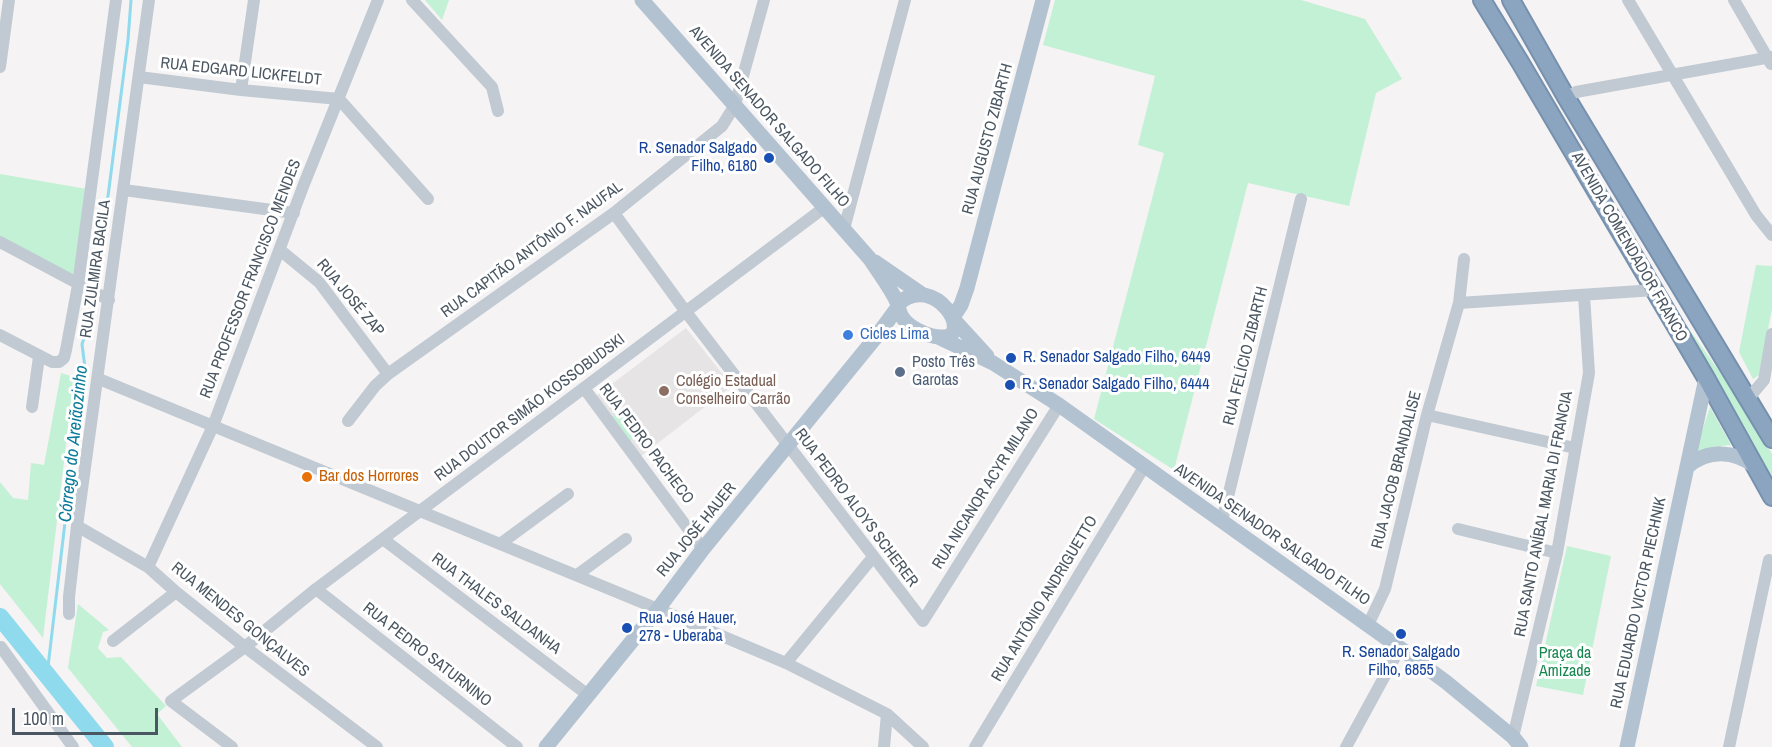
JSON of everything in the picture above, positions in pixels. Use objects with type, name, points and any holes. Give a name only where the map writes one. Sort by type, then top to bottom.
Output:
[{"type":"highway","name":"AVENIDA COMENDADOR FRANCO","points":[[1482,0],[1655,290],[1772,497]]},
{"type":"highway","name":"AVENIDA COMENDADOR FRANCO","points":[[1511,0],[1566,97],[1772,439]]},
{"type":"highway","points":[[1520,62],[1538,72],[1552,95],[1566,97]]},
{"type":"main road","name":"AVENIDA SENADOR SALGADO FILHO","points":[[642,0],[870,259],[898,305]]},
{"type":"main road","name":"RUA AUGUSTO ZIBARTH","points":[[954,319],[968,288],[1043,0]]},
{"type":"main road","name":"AVENIDA SENADOR SALGADO FILHO","points":[[870,259],[928,297]]},
{"type":"main road","points":[[928,297],[945,306],[954,319],[954,328],[945,337],[926,334],[907,323],[901,316],[898,305],[904,298],[913,294],[945,300],[968,288]]},
{"type":"main road","name":"RUA JOSÉ HAUER","points":[[546,747],[658,609],[703,549],[876,337],[898,305]]},
{"type":"main road","name":"AVENIDA SENADOR SALGADO FILHO","points":[[954,319],[993,363]]},
{"type":"main road","name":"RUA JOSÉ HAUER","points":[[876,337],[889,328],[900,325],[915,328]]},
{"type":"main road","name":"AVENIDA SENADOR SALGADO FILHO","points":[[938,337],[993,363],[1059,405],[1400,648],[1446,682],[1517,742]]},
{"type":"main road","name":"RUA EDUARDO VICTOR PIECHNIK","points":[[1627,747],[1706,378]]},
{"type":"main road","points":[[1687,467],[1702,457],[1720,453],[1733,454],[1747,459],[1756,467]]},
{"type":"street","points":[[0,67],[9,0]]},
{"type":"street","name":"RUA ZULMIRA BACILA","points":[[39,357],[59,362],[64,358],[66,350],[78,285],[116,0]]},
{"type":"street","name":"RUA ZULMIRA BACILA","points":[[69,614],[77,526],[99,379],[149,0]]},
{"type":"street","points":[[241,90],[254,0]]},
{"type":"street","name":"RUA PROFESSOR FRANCISCO MENDES","points":[[148,567],[213,426],[378,0]]},
{"type":"street","points":[[412,0],[492,87],[498,111]]},
{"type":"street","name":"RUA CAPITÃO ANTÔNIO F. NAUFAL","points":[[348,421],[375,386],[388,374],[614,213],[722,126],[735,105],[764,0]]},
{"type":"street","points":[[844,229],[905,0]]},
{"type":"street","points":[[1628,0],[1756,215],[1772,235]]},
{"type":"street","points":[[1566,97],[1576,92],[1771,60],[1734,0]]},
{"type":"street","name":"RUA EDGARD LICKFELDT","points":[[139,77],[339,99]]},
{"type":"street","points":[[339,99],[428,199]]},
{"type":"street","points":[[124,190],[294,213]]},
{"type":"street","name":"RUA FELÍCIO ZIBARTH","points":[[1222,521],[1301,199]]},
{"type":"street","name":"RUA DOUTOR SIMÃO KOSSOBUDSKI","points":[[232,747],[171,701],[246,647],[316,589],[825,207]]},
{"type":"street","name":"RUA PEDRO ALOYS SCHERER","points":[[614,213],[686,312],[922,621]]},
{"type":"street","points":[[0,242],[109,300]]},
{"type":"street","name":"RUA JOSÉ ZAP","points":[[280,250],[319,282],[388,374]]},
{"type":"street","name":"RUA JACOB BRANDALISE","points":[[1368,625],[1385,589],[1427,415],[1459,303],[1464,259]]},
{"type":"street","points":[[1459,303],[1655,290]]},
{"type":"street","name":"RUA SANTO ANÍBAL MARIA DI FRANCIA","points":[[1517,742],[1557,552],[1589,373],[1584,296]]},
{"type":"street","points":[[1748,399],[1764,380],[1772,334]]},
{"type":"street","points":[[0,335],[39,357],[32,407]]},
{"type":"street","points":[[99,379],[786,663],[887,714],[922,747]]},
{"type":"street","name":"RUA PEDRO PACHECO","points":[[584,388],[703,549]]},
{"type":"street","name":"RUA NICANOR ACYR MILANO","points":[[922,621],[1059,405]]},
{"type":"street","points":[[1427,415],[1575,448]]},
{"type":"street","name":"RUA ANTÔNIO ANDRIGUETTO","points":[[975,747],[1144,467]]},
{"type":"street","points":[[500,544],[568,494]]},
{"type":"street","name":"RUA MENDES GONÇALVES","points":[[77,526],[148,567],[176,592],[377,747]]},
{"type":"street","points":[[1458,529],[1557,552]]},
{"type":"street","name":"RUA THALES SALDANHA","points":[[383,539],[588,695]]},
{"type":"street","points":[[577,575],[626,539]]},
{"type":"street","points":[[1729,747],[1758,611],[1771,562],[1772,547]]},
{"type":"street","points":[[786,663],[873,557]]},
{"type":"street","name":"RUA PEDRO SATURNINO","points":[[316,589],[517,747]]},
{"type":"street","points":[[113,641],[176,592]]},
{"type":"street","points":[[1758,611],[1772,599]]},
{"type":"street","points":[[1,647],[73,747]]},
{"type":"street","points":[[1346,747],[1400,648]]},
{"type":"street","points":[[884,747],[887,714]]},
{"type":"shaded area","name":"Colégio Estadual Conselheiro Carrão","points":[[686,328],[732,386],[641,456],[596,396]]},
{"type":"green space","points":[[425,0],[449,0],[442,20]]},
{"type":"green space","points":[[1055,0],[1301,0],[1365,19],[1402,79],[1376,93],[1349,206],[1248,183],[1174,470],[1094,419],[1164,153],[1138,145],[1155,76],[1043,45]]},
{"type":"green space","points":[[0,174],[87,189],[75,281],[0,239]]},
{"type":"green space","points":[[1756,265],[1772,266],[1772,309],[1759,375],[1753,379],[1739,352]]},
{"type":"green space","points":[[1666,297],[1740,400],[1772,454],[1772,484]]},
{"type":"green space","points":[[61,373],[74,377],[43,638],[0,584],[0,482],[13,498],[28,500],[31,463],[44,465]]},
{"type":"green space","points":[[1710,407],[1731,445],[1711,447],[1694,455]]},
{"type":"green space","points":[[622,409],[640,433],[630,441],[612,417]]},
{"type":"green space","name":"Praça da Amizade","points":[[1567,546],[1611,556],[1583,695],[1536,686]]},
{"type":"green space","points":[[78,604],[109,630],[103,632],[98,648],[107,658],[121,657],[166,706],[157,714],[182,747],[132,747],[68,668]]},
{"type":"waterway","name":"Córrego do Areiãozinho","points":[[96,290],[128,40],[131,0]]},
{"type":"waterway","name":"Córrego do Areiãozinho","points":[[47,675],[85,368],[82,344],[92,317],[95,297]]},
{"type":"waterway","points":[[0,617],[105,747]]},
{"type":"place","name":"R. Senador Salgado Filho, 6180","points":[[769,158]]},
{"type":"place","name":"Cicles Lima","points":[[848,335]]},
{"type":"place","name":"R. Senador Salgado Filho, 6449","points":[[1011,358]]},
{"type":"place","name":"Posto Três Garotas","points":[[900,372]]},
{"type":"place","name":"R. Senador Salgado Filho, 6444","points":[[1010,385]]},
{"type":"place","name":"Colégio Estadual Conselheiro Carrão","points":[[664,391]]},
{"type":"place","name":"Bar dos Horrores","points":[[307,477]]},
{"type":"place","name":"Rua José Hauer, 278 - Uberaba","points":[[627,628]]},
{"type":"place","name":"R. Senador Salgado Filho, 6855","points":[[1401,634]]}]
